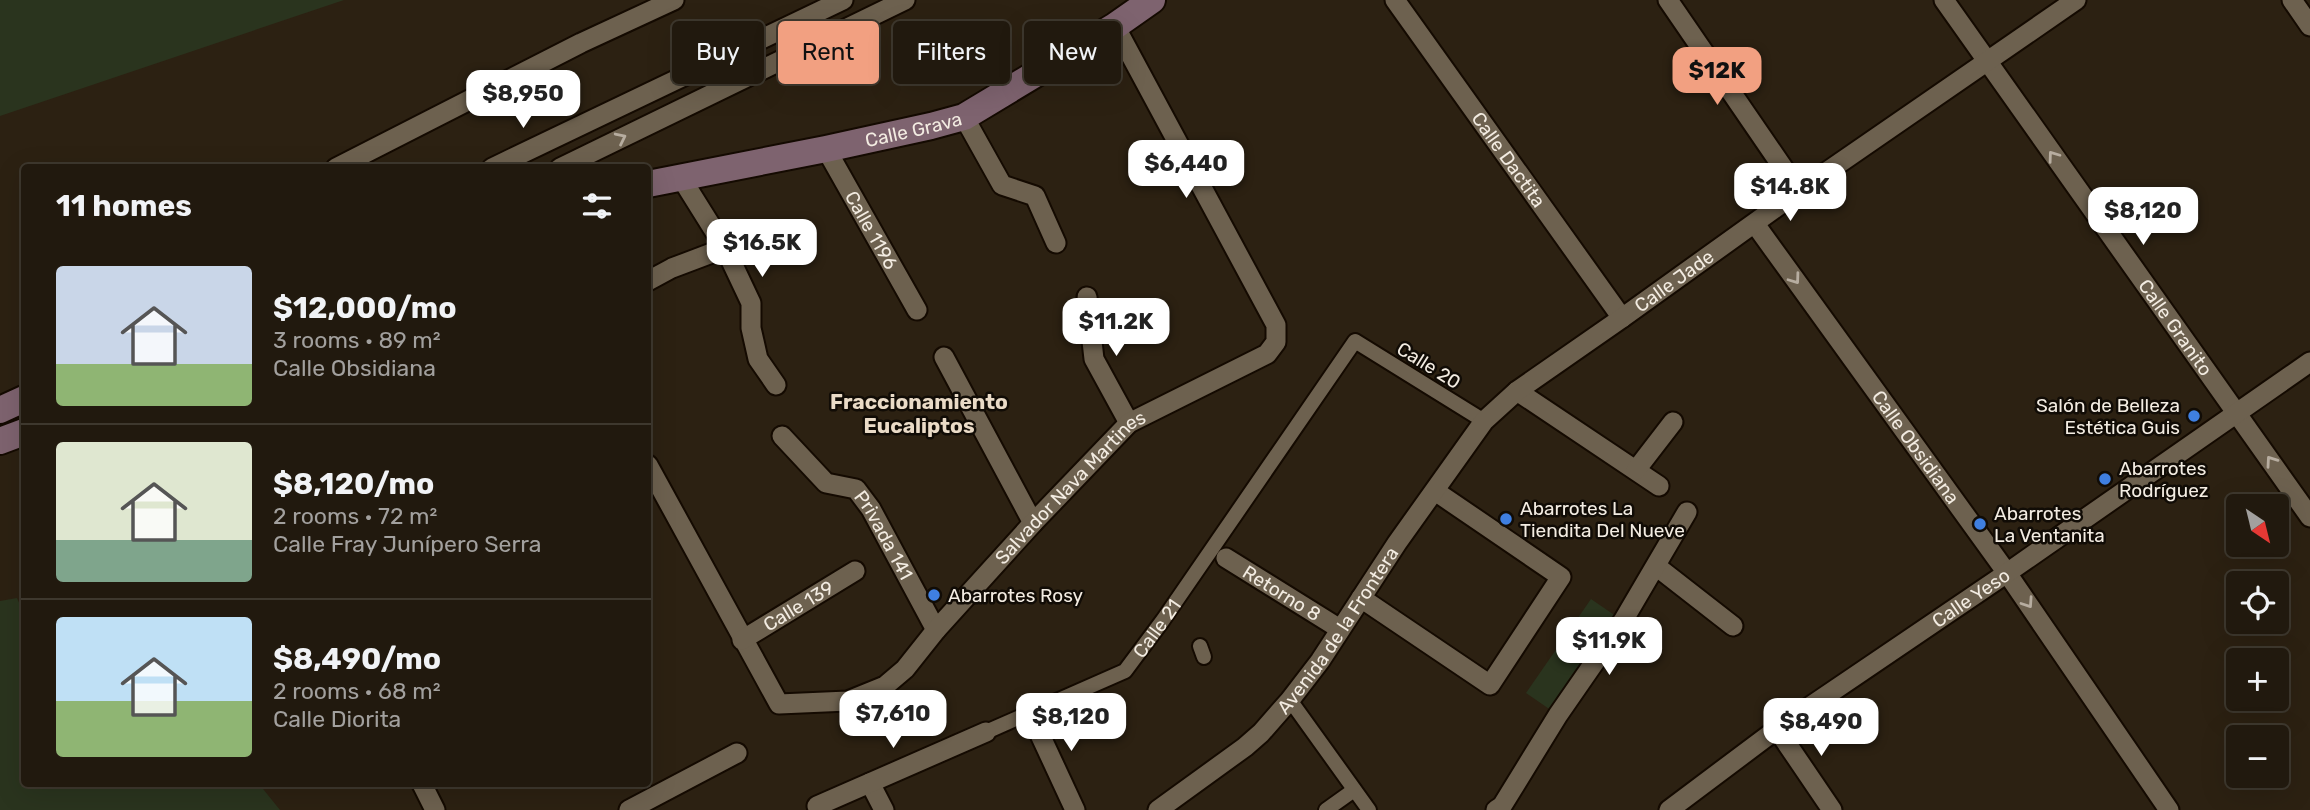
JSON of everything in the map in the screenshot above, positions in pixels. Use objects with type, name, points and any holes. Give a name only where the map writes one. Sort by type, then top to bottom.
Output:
[{"type":"main road","name":"Calle Grava","points":[[1121,22],[1152,0]]},
{"type":"main road","name":"Calle Grava","points":[[651,183],[826,149],[964,117],[1024,81]]},
{"type":"main road","points":[[0,410],[21,400]]},
{"type":"main road","points":[[0,441],[21,433]]},
{"type":"street","points":[[344,164],[582,43],[674,0]]},
{"type":"street","points":[[764,38],[844,0]]},
{"type":"street","points":[[764,68],[876,6],[905,0]]},
{"type":"street","name":"Calle Dactita","points":[[1395,0],[1622,318]]},
{"type":"street","points":[[1668,0],[1799,191]]},
{"type":"street","name":"Calle Granito","points":[[1944,0],[2310,517]]},
{"type":"street","name":"Calle Jade","points":[[1484,421],[1517,391],[1799,191],[2076,0]]},
{"type":"street","points":[[2291,0],[2310,26]]},
{"type":"street","name":"Salvador Nava Martines","points":[[651,471],[779,704],[848,701],[885,686],[905,669],[936,630],[1033,523],[1129,423],[1266,354],[1276,342],[1276,325],[1121,37]]},
{"type":"street","points":[[500,164],[672,81]]},
{"type":"street","points":[[568,164],[731,84]]},
{"type":"street","points":[[964,117],[1002,186],[1035,196],[1056,243]]},
{"type":"street","points":[[547,140],[558,164]]},
{"type":"street","name":"Calle 1196","points":[[826,149],[916,310]]},
{"type":"street","points":[[680,176],[725,248],[751,303],[751,328],[758,359],[776,385]]},
{"type":"street","name":"Calle Obsidiana","points":[[1755,224],[2007,573],[2169,810]]},
{"type":"street","points":[[651,279],[672,268],[725,248]]},
{"type":"street","points":[[1087,297],[1094,359],[1129,423]]},
{"type":"street","name":"Calle 20","points":[[1354,341],[1484,421]]},
{"type":"street","name":"Calle 21","points":[[817,806],[1125,671],[1163,620],[1354,341]]},
{"type":"street","points":[[944,357],[1033,523]]},
{"type":"street","name":"Calle Yeso","points":[[1669,810],[1777,729],[2310,362]]},
{"type":"street","points":[[1517,391],[1659,486]]},
{"type":"street","name":"Avenida de la Frontera","points":[[1158,810],[1245,747],[1290,700],[1320,661],[1484,421]]},
{"type":"street","points":[[1636,470],[1673,422]]},
{"type":"street","name":"Privada 141","points":[[782,436],[826,483],[856,489],[871,509],[936,630]]},
{"type":"street","points":[[1361,598],[1490,685],[1561,577],[1435,491]]},
{"type":"street","points":[[1496,810],[1502,806],[1558,715],[1623,621],[1687,512]]},
{"type":"street","name":"Retorno 8","points":[[1226,558],[1340,629]]},
{"type":"street","points":[[1656,566],[1733,626]]},
{"type":"street","name":"Calle 139","points":[[742,640],[855,571]]},
{"type":"street","points":[[1290,700],[1369,810]]},
{"type":"street","points":[[1030,713],[1075,810]]},
{"type":"street","points":[[1777,729],[1832,810]]},
{"type":"street","points":[[629,810],[737,753]]},
{"type":"street","points":[[870,783],[884,810]]},
{"type":"street","points":[[424,787],[435,810]]},
{"type":"street","points":[[1326,810],[1354,790]]},
{"type":"green space","points":[[0,0],[344,0],[0,116]]},
{"type":"green space","points":[[17,598],[21,607],[21,787],[261,787],[280,810],[0,810],[0,601]]},
{"type":"green space","points":[[1591,599],[1623,621],[1558,715],[1526,693]]},
{"type":"place","name":"Salón de Belleza Estética Guis","points":[[2194,416]]},
{"type":"place","name":"Abarrotes Rodríguez","points":[[2105,479]]},
{"type":"place","name":"Abarrotes La Tiendita Del Nueve","points":[[1506,519]]},
{"type":"place","name":"Abarrotes La Ventanita","points":[[1980,524]]},
{"type":"place","name":"Abarrotes Rosy","points":[[934,595]]},
{"type":"district","name":"Fraccionamiento Eucaliptos","points":[[919,414]]}]
